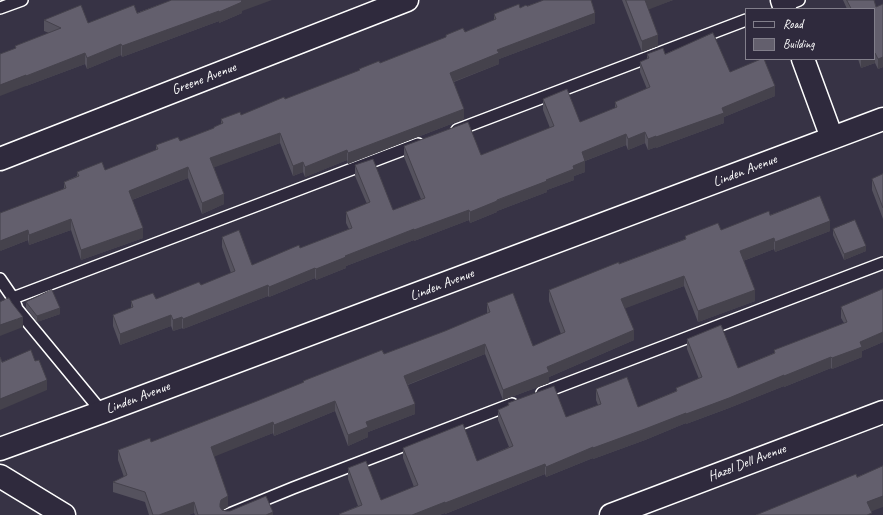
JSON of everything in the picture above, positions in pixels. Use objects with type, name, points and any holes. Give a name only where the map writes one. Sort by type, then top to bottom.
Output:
[{"type":"street","name":"Greene Avenue","points":[[0,159],[407,0]]},
{"type":"street","points":[[803,60],[832,138]]},
{"type":"street","name":"Linden Avenue","points":[[0,449],[883,119]]},
{"type":"street","name":"Hazel Dell Avenue","points":[[611,515],[883,412]]},
{"type":"street","points":[[0,476],[64,515]]},
{"type":"lane","points":[[0,8],[22,0]]},
{"type":"lane","points":[[447,133],[745,20]]},
{"type":"lane","points":[[13,298],[424,142]]},
{"type":"lane","points":[[226,515],[293,488],[883,263]]},
{"type":"lane","points":[[0,279],[13,298],[16,309],[102,412]]},
{"type":"building","points":[[172,0],[243,0],[241,1],[242,2],[219,12],[122,46],[121,44],[87,58],[85,53],[0,85],[0,54],[16,48],[15,46],[61,28],[44,20],[81,5],[88,23],[134,5],[137,13]]},
{"type":"building","points":[[544,0],[591,0],[595,13],[497,50],[499,53],[450,73],[464,109],[348,153],[347,150],[305,167],[303,162],[293,166],[280,133],[210,158],[224,194],[202,203],[188,167],[129,191],[143,228],[81,250],[71,219],[29,235],[28,230],[0,241],[0,213],[66,188],[64,182],[79,176],[77,172],[102,162],[105,170],[158,149],[156,145],[178,137],[180,141],[214,128],[223,123],[221,119],[240,112],[241,115],[284,97],[285,99],[360,70],[359,69],[379,61],[380,63],[446,37],[446,35],[463,28],[465,32],[496,19],[494,14],[519,4],[520,8]]},
{"type":"building","points":[[626,0],[645,0],[658,35],[642,41]]},
{"type":"building","points":[[847,0],[874,0],[876,7],[883,4],[883,57],[878,59],[875,53],[875,8],[851,8]]},
{"type":"building","points":[[713,33],[730,72],[759,60],[764,60],[775,86],[722,108],[724,113],[656,137],[648,139],[645,132],[628,139],[626,134],[582,152],[585,161],[573,166],[574,169],[470,212],[469,210],[414,229],[316,269],[315,268],[269,287],[268,285],[183,319],[182,317],[173,320],[171,315],[120,334],[113,315],[133,307],[131,301],[153,293],[156,299],[199,282],[201,285],[235,271],[222,237],[239,230],[252,265],[299,245],[300,248],[352,228],[346,212],[370,202],[355,165],[373,159],[393,210],[425,198],[404,146],[468,122],[481,155],[554,126],[543,99],[567,89],[580,122],[617,107],[615,102],[650,87],[640,62],[649,58],[647,54],[663,48],[665,54]]},
{"type":"building","points":[[883,174],[883,208],[872,179]]},
{"type":"building","points":[[820,196],[830,221],[775,242],[774,238],[740,251],[755,290],[698,311],[684,276],[621,299],[634,330],[547,367],[549,372],[503,390],[485,344],[404,376],[415,404],[366,422],[368,427],[348,435],[335,401],[274,425],[273,422],[211,447],[228,496],[221,500],[220,507],[222,510],[230,511],[266,496],[273,512],[266,515],[198,515],[194,502],[159,515],[153,515],[145,492],[113,482],[127,475],[118,450],[150,438],[151,442],[382,350],[384,354],[445,331],[490,312],[487,303],[513,293],[533,346],[565,332],[549,290],[619,262],[619,264],[686,239],[685,236],[718,223],[721,230],[769,211],[770,215]]},
{"type":"building","points":[[855,220],[866,246],[844,254],[833,229]]},
{"type":"building","points":[[883,289],[883,332],[860,342],[862,347],[832,358],[831,357],[686,414],[593,447],[546,467],[545,464],[412,515],[339,514],[362,505],[348,468],[366,461],[381,500],[418,485],[403,448],[463,424],[477,461],[513,446],[498,410],[509,405],[508,403],[554,386],[566,417],[601,404],[596,389],[627,377],[638,407],[677,391],[676,388],[702,377],[687,339],[721,325],[738,368],[775,353],[774,350],[847,322],[841,307]]},
{"type":"building","points":[[52,290],[60,308],[37,316],[26,302]]},
{"type":"building","points":[[9,298],[23,317],[0,325],[0,302]]},
{"type":"building","points":[[31,350],[35,361],[39,360],[47,380],[0,399],[0,357],[2,362]]},
{"type":"building","points":[[883,466],[883,496],[867,502],[872,513],[867,515],[756,515],[856,474],[857,477]]}]
